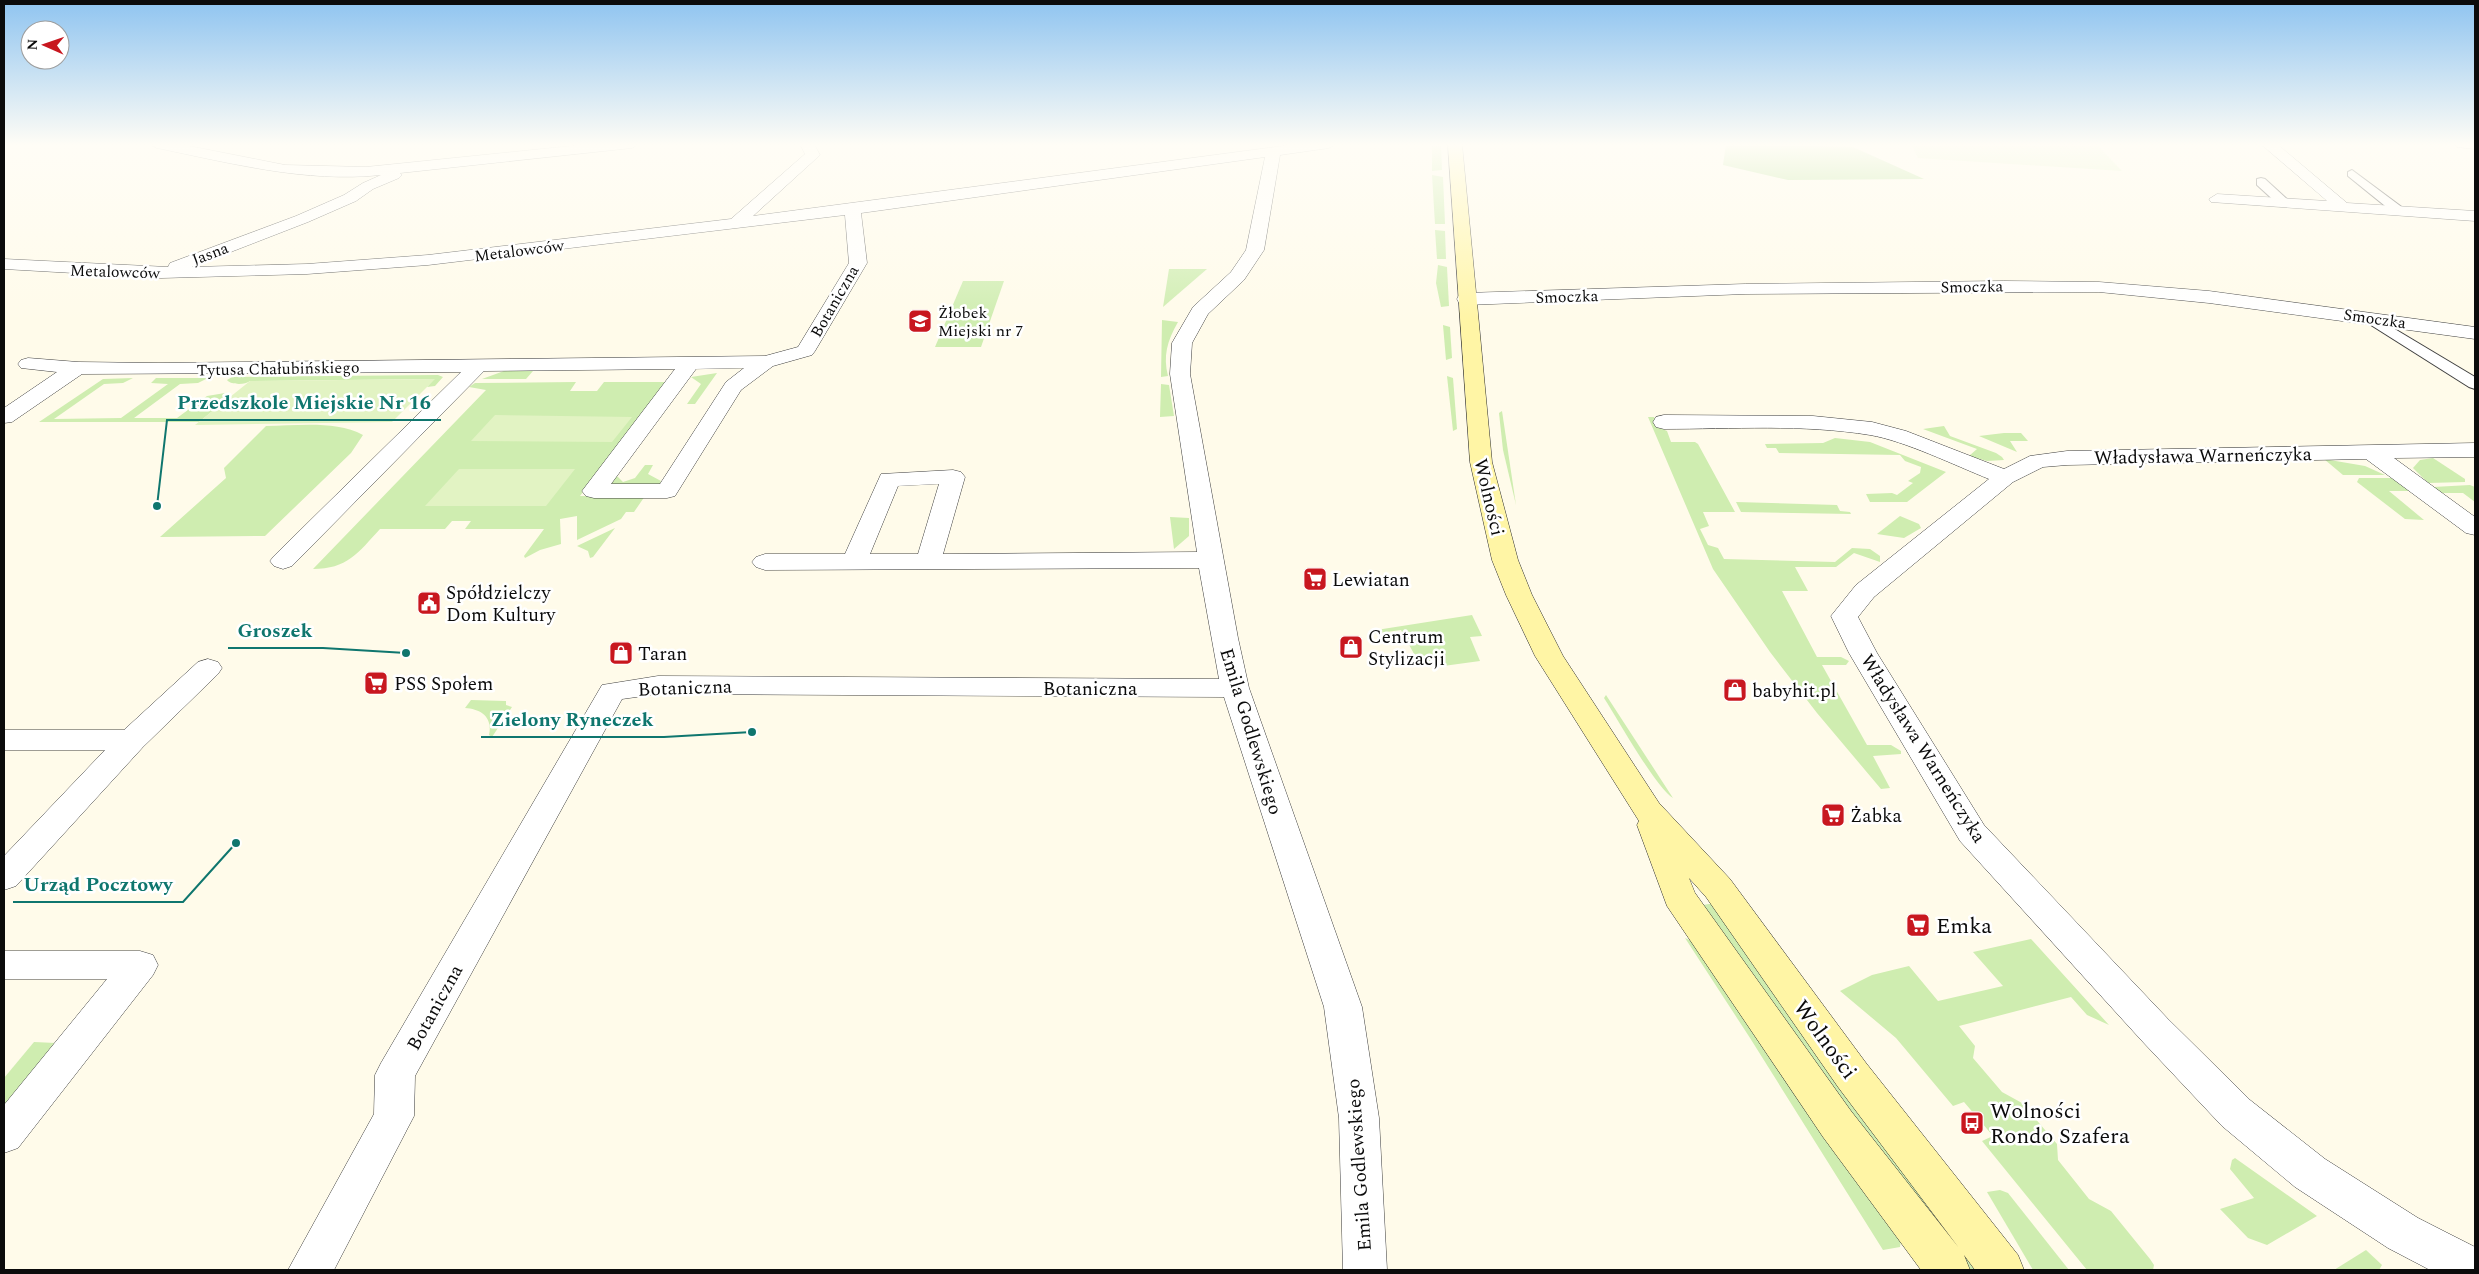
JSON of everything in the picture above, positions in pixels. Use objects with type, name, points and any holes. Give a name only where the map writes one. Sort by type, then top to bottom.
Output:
[{"type":"main road","name":"Wolności","points":[[1459,203],[1481,462],[1505,560],[1549,656],[1648,812],[1718,888],[1852,1075],[2002,1270]]},
{"type":"main road","name":"Wolności","points":[[1648,812],[1679,897],[1837,1124],[1948,1270]]},
{"type":"street","name":"Jasna","points":[[161,273],[338,203]]},
{"type":"street","points":[[736,224],[759,203]]},
{"type":"street","name":"Metalowców","points":[[4,264],[161,273],[307,269],[428,260],[736,224],[892,203]]},
{"type":"street","name":"Emila Godlewskiego","points":[[1257,203],[1255,250],[1238,276],[1200,311],[1182,342],[1181,380],[1211,560],[1235,688],[1343,1007],[1359,1118],[1365,1270]]},
{"type":"street","points":[[2277,203],[2475,216]]},
{"type":"street","points":[[2339,203],[2344,208]]},
{"type":"street","name":"Botaniczna","points":[[478,366],[766,362],[805,351],[858,263],[854,209]]},
{"type":"street","name":"Smoczka","points":[[1466,299],[1745,289],[2004,286],[2099,287],[2209,297],[2475,332]]},
{"type":"street","name":"Botaniczna","points":[[689,364],[594,491],[667,491],[733,386],[766,362]]},
{"type":"street","name":"Tytusa Chałubińskiego","points":[[28,364],[78,368],[478,366]]},
{"type":"street","points":[[284,561],[478,366]]},
{"type":"street","points":[[4,417],[78,368]]},
{"type":"street","points":[[1664,422],[1813,423],[1872,429],[1898,436],[2005,477]]},
{"type":"street","name":"Władysława Warneńczyka","points":[[2474,1270],[2403,1233],[2318,1178],[2236,1113],[2108,980],[1972,833],[1863,653],[1844,616],[1865,591],[2005,477],[2015,470],[2038,461],[2066,458],[2475,450]]},
{"type":"street","points":[[2371,452],[2475,528]]},
{"type":"street","points":[[854,562],[889,479],[953,477],[928,562]]},
{"type":"street","points":[[765,562],[1211,560]]},
{"type":"street","points":[[4,876],[132,740],[208,668]]},
{"type":"street","name":"Botaniczna","points":[[310,1270],[394,1116],[395,1076],[612,691],[658,685],[1235,688]]},
{"type":"street","points":[[4,740],[132,740]]},
{"type":"street","points":[[4,966],[140,965],[4,1135]]},
{"type":"lane","points":[[2389,203],[2399,211]]},
{"type":"lane","points":[[2368,317],[2475,384]]},
{"type":"green space","points":[[1434,203],[1444,203],[1445,224],[1435,224]]},
{"type":"green space","points":[[1435,230],[1445,231],[1446,259],[1437,259]]},
{"type":"green space","points":[[1438,265],[1447,267],[1449,306],[1441,307],[1436,283]]},
{"type":"green space","points":[[1169,269],[1207,269],[1163,307]]},
{"type":"green space","points":[[963,281],[1004,281],[981,347],[935,347]]},
{"type":"green space","points":[[1162,320],[1178,322],[1167,349],[1168,376],[1161,377]]},
{"type":"green space","points":[[1443,325],[1450,327],[1452,358],[1446,360]]},
{"type":"green space","points":[[504,371],[533,371],[526,379],[482,379]]},
{"type":"green space","points":[[717,373],[695,404],[687,404],[701,384],[691,377]]},
{"type":"green space","points":[[438,375],[443,377],[435,386],[427,387],[434,379],[250,381],[238,384],[227,380],[232,377]]},
{"type":"green space","points":[[1447,376],[1453,378],[1457,429],[1453,431]]},
{"type":"green space","points":[[133,378],[123,383],[104,384],[54,419],[121,418],[168,384],[151,383],[156,378],[208,378],[198,383],[180,384],[134,418],[177,418],[207,396],[225,393],[222,396],[231,396],[199,422],[39,422],[103,379]]},
{"type":"green space","points":[[435,379],[392,422],[195,425],[250,381]]},
{"type":"green space","points":[[576,382],[570,391],[597,391],[604,382],[665,382],[580,496],[645,496],[634,512],[626,512],[621,519],[577,540],[577,516],[560,519],[561,544],[540,550],[525,558],[524,556],[544,529],[465,529],[471,521],[452,521],[445,529],[380,529],[358,552],[343,563],[313,569],[486,390],[469,387],[475,383]]},
{"type":"green space","points":[[1161,384],[1169,385],[1174,416],[1160,417]]},
{"type":"green space","points":[[1502,411],[1516,505],[1503,450],[1499,413]]},
{"type":"green space","points":[[495,415],[632,417],[612,442],[471,441]]},
{"type":"green space","points":[[1648,417],[1654,417],[1658,427],[1667,431],[1671,442],[1695,442],[1698,444],[1735,512],[1703,512],[1709,526],[1700,529],[1708,545],[1718,548],[1724,559],[1835,562],[1852,548],[1870,549],[1880,556],[1880,562],[1854,553],[1836,567],[1795,567],[1808,591],[1782,591],[1817,657],[1841,657],[1849,661],[1846,665],[1822,665],[1867,745],[1891,745],[1901,751],[1901,754],[1873,756],[1890,788],[1881,789],[1817,713],[1770,652],[1713,569]]},
{"type":"green space","points":[[266,426],[340,427],[363,435],[351,453],[265,536],[160,537],[226,478],[224,468]]},
{"type":"green space","points":[[1944,426],[1950,436],[1996,453],[2004,460],[1987,461],[1969,456],[1977,449],[1923,429]]},
{"type":"green space","points":[[2021,433],[2028,441],[2010,441],[2017,452],[1979,436]]},
{"type":"green space","points":[[1835,438],[1870,442],[1946,472],[1907,502],[1870,502],[1866,494],[1892,493],[1897,495],[1913,483],[1908,481],[1920,473],[1921,467],[1905,461],[1900,455],[1779,453],[1776,448],[1767,448],[1765,444],[1823,443]]},
{"type":"green space","points":[[2433,458],[2465,479],[2465,482],[2428,483],[2413,468],[2420,460]]},
{"type":"green space","points":[[2324,459],[2365,466],[2385,475],[2343,475]]},
{"type":"green space","points":[[645,465],[653,465],[648,474],[661,481],[659,485],[610,487],[612,477],[617,476],[623,482],[635,478]]},
{"type":"green space","points":[[459,469],[575,469],[546,506],[425,506]]},
{"type":"green space","points":[[2359,478],[2393,478],[2409,491],[2389,491],[2424,520],[2405,519],[2357,482]]},
{"type":"green space","points":[[2470,485],[2475,487],[2475,502],[2463,493],[2440,493],[2433,487]]},
{"type":"green space","points":[[1736,502],[1837,505],[1840,511],[1850,512],[1851,514],[1741,512]]},
{"type":"green space","points":[[1900,516],[1919,524],[1921,528],[1904,538],[1877,534]]},
{"type":"green space","points":[[1170,517],[1189,518],[1189,536],[1174,549]]},
{"type":"green space","points":[[615,528],[593,557],[590,558],[588,551],[577,546]]},
{"type":"green space","points":[[1472,615],[1482,636],[1470,637],[1480,661],[1436,667],[1433,661],[1419,663],[1401,630],[1372,634],[1370,631]]},
{"type":"green space","points":[[1606,695],[1673,798],[1657,781],[1637,752],[1604,698]]},
{"type":"green space","points":[[471,700],[506,701],[506,705],[512,707],[492,737],[489,735],[489,723],[484,715],[476,710],[465,708]]},
{"type":"green space","points":[[1714,903],[1937,1208],[1985,1270],[1964,1270],[1896,1181],[1698,906]]},
{"type":"green space","points":[[1685,938],[1692,941],[1901,1240],[1900,1247],[1883,1250]]},
{"type":"green space","points":[[2031,939],[2109,1025],[2087,1015],[2071,997],[1959,1026],[1975,1046],[1973,1058],[2002,1092],[2022,1103],[2057,1144],[2058,1160],[2089,1199],[2111,1211],[2150,1259],[2154,1265],[2153,1270],[2087,1270],[1982,1141],[1993,1136],[1964,1102],[1953,1106],[1896,1038],[1840,991],[1872,975],[1909,966],[1938,1001],[2003,986],[1973,952]]},
{"type":"green space","points":[[34,1042],[56,1043],[4,1106],[4,1078]]},
{"type":"green space","points":[[2235,1158],[2317,1216],[2267,1245],[2248,1238],[2220,1209],[2254,1198],[2230,1169],[2232,1160]]},
{"type":"green space","points":[[2000,1190],[2008,1193],[2069,1270],[2033,1270],[1987,1192]]},
{"type":"green space","points":[[2366,1250],[2382,1265],[2379,1270],[2334,1270]]},
{"type":"place","name":"Żłobek Miejski nr 7","points":[[920,321]]},
{"type":"place","name":"Przedszkole Miejskie Nr 16","points":[[157,506]]},
{"type":"place","name":"Lewiatan","points":[[1315,579]]},
{"type":"place","name":"Spółdzielczy Dom Kultury","points":[[429,603]]},
{"type":"place","name":"Centrum Stylizacji","points":[[1351,647]]},
{"type":"place","name":"Groszek","points":[[406,653]]},
{"type":"place","name":"Taran","points":[[621,653]]},
{"type":"place","name":"PSS Społem","points":[[376,683]]},
{"type":"place","name":"babyhit.pl","points":[[1735,690]]},
{"type":"place","name":"Zielony Ryneczek","points":[[752,732]]},
{"type":"place","name":"Żabka","points":[[1833,815]]},
{"type":"place","name":"Urząd Pocztowy","points":[[236,843]]},
{"type":"place","name":"Emka","points":[[1918,925]]},
{"type":"place","name":"Wolności Rondo Szafera","points":[[1972,1123]]}]
